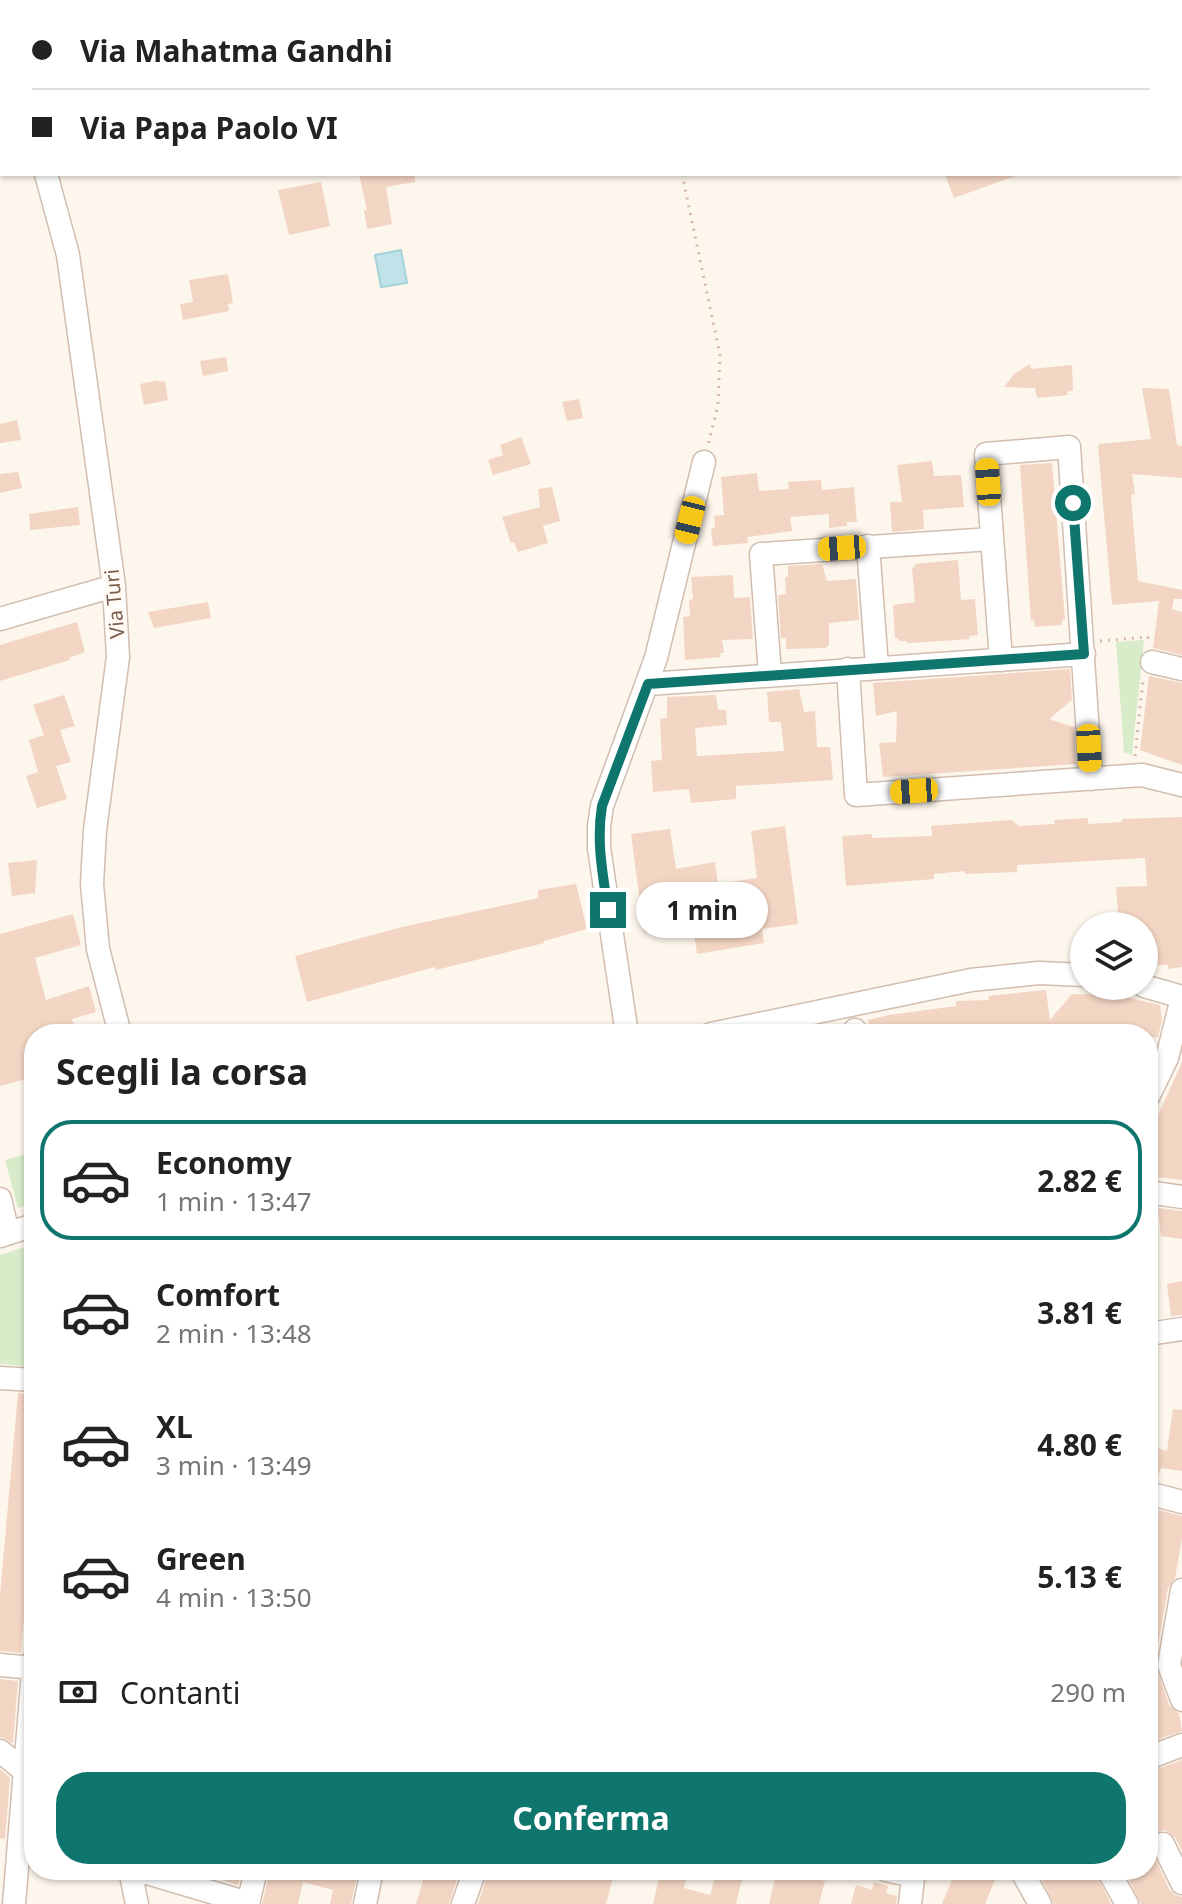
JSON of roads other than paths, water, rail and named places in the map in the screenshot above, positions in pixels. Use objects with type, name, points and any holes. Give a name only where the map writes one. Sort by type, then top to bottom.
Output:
[{"type":"street","name":"Via Turi","points":[[47,176],[68,255],[114,586],[118,657],[95,830],[92,884],[98,949],[117,1024]]},
{"type":"street","points":[[1001,660],[986,454],[1069,447],[1091,779]]},
{"type":"street","points":[[625,1024],[599,848],[599,826],[602,806],[660,645],[704,462]]},
{"type":"street","points":[[770,674],[761,554],[992,539]]},
{"type":"street","points":[[868,546],[877,667]]},
{"type":"street","points":[[0,619],[114,586]]},
{"type":"street","points":[[648,684],[1001,660],[1083,648]]},
{"type":"street","points":[[1148,662],[1182,669]]},
{"type":"street","points":[[848,669],[856,795],[1142,775],[1182,785]]},
{"type":"street","points":[[759,1024],[971,980],[1039,973],[1070,974]]},
{"type":"street","points":[[1158,990],[1182,998],[1167,1058],[1158,1076]]},
{"type":"street","points":[[1158,1193],[1182,1197]]},
{"type":"street","points":[[0,1199],[4,1234],[24,1228]]},
{"type":"street","points":[[1158,1333],[1182,1329]]},
{"type":"street","points":[[0,1378],[24,1379]]},
{"type":"street","points":[[1158,1496],[1182,1502]]},
{"type":"street","points":[[1182,1590],[1169,1665],[1182,1700]]},
{"type":"street","points":[[0,1665],[24,1667]]},
{"type":"street","points":[[1158,1754],[1182,1745]]},
{"type":"street","points":[[0,1751],[24,1770]]},
{"type":"street","points":[[14,1904],[24,1817]]},
{"type":"street","points":[[1163,1844],[1182,1883]]},
{"type":"street","points":[[132,1880],[137,1904]]},
{"type":"street","points":[[170,1880],[248,1904],[254,1880]]},
{"type":"street","points":[[365,1904],[370,1880]]},
{"type":"street","points":[[463,1904],[471,1880]]},
{"type":"street","points":[[910,1904],[912,1880]]},
{"type":"street","points":[[1022,1880],[1023,1904]]},
{"type":"street","points":[[1027,1880],[1040,1904]]},
{"type":"street","points":[[1114,1880],[1127,1904]]},
{"type":"water","points":[[401,250],[407,283],[381,287],[375,255]]}]
